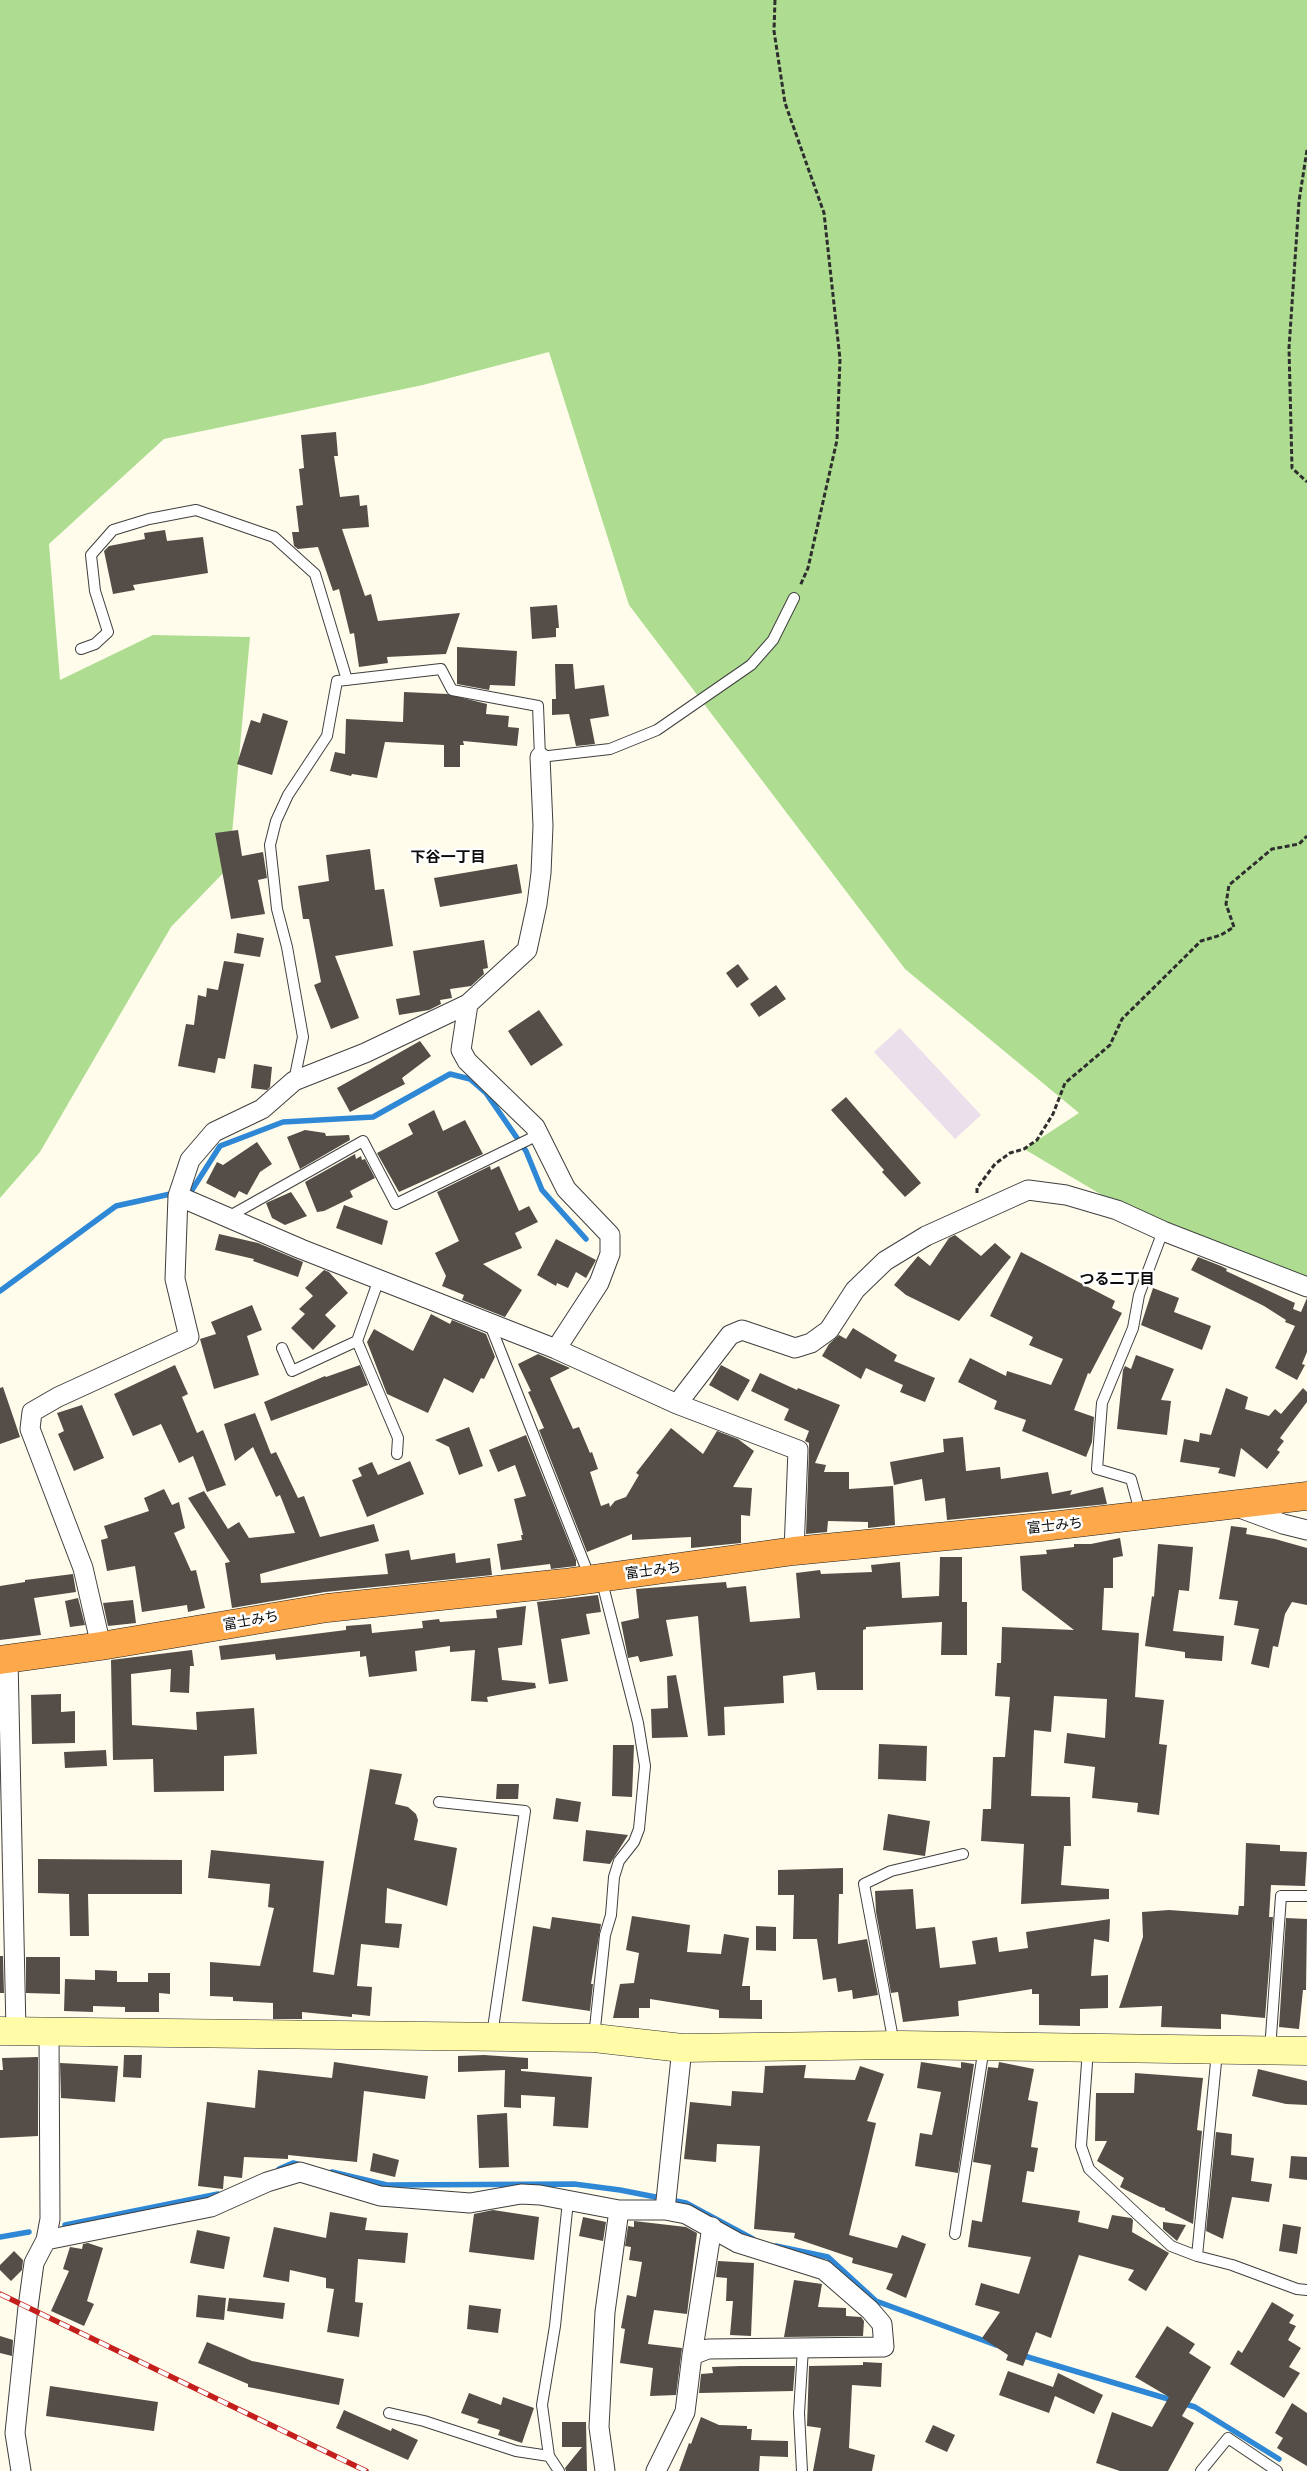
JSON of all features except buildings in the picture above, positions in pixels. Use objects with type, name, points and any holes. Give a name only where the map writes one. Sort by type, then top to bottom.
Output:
[{"type":"highway","name":"富士みち","points":[[4,1659],[101,1646],[327,1608],[596,1579],[794,1551],[1141,1516],[1307,1496]]},
{"type":"street","points":[[101,1646],[83,1568],[30,1429],[32,1412],[58,1397],[189,1337],[175,1279],[178,1196],[190,1160],[214,1132],[262,1109],[294,1081],[365,1053],[468,1004],[527,950],[537,904],[541,873],[543,826],[540,757]]},
{"type":"street","points":[[468,1004],[461,1050],[467,1061],[534,1127],[566,1189],[610,1235],[610,1254],[599,1283],[556,1349]]},
{"type":"street","points":[[677,1404],[730,1335],[742,1330],[795,1348],[811,1343],[829,1330],[855,1290],[885,1261],[926,1236],[1028,1190],[1066,1195],[1117,1210],[1162,1231],[1307,1287]]},
{"type":"street","points":[[178,1196],[301,1249],[556,1349],[677,1404],[798,1450],[794,1551]]},
{"type":"street","points":[[1234,1506],[1283,1524],[1307,1530]]},
{"type":"street","points":[[4,1659],[8,2031],[594,2038],[682,2048],[895,2044],[1270,2052],[1307,2051]]},
{"type":"street","points":[[20,2471],[15,2433],[28,2307],[34,2263],[46,2240],[50,2219],[50,2032]]},
{"type":"street","points":[[665,2210],[682,2048]]},
{"type":"street","points":[[46,2240],[212,2207],[267,2182],[300,2172],[380,2196],[470,2203],[521,2194],[540,2195],[619,2210],[665,2210],[686,2214],[738,2243],[824,2270],[870,2310],[882,2324],[884,2347],[708,2349],[692,2355]]},
{"type":"street","points":[[605,2471],[599,2427],[606,2312],[619,2210]]},
{"type":"street","points":[[656,2471],[685,2412],[712,2227]]},
{"type":"lane","points":[[81,649],[96,644],[108,632],[95,591],[91,556],[113,530],[148,519],[196,510],[274,537],[315,574],[347,680]]},
{"type":"lane","points":[[294,1081],[303,1037],[289,955],[277,910],[270,845],[276,821],[288,795],[326,736],[337,681],[441,669],[452,690],[538,706],[540,757],[610,749],[657,730],[751,665],[773,640],[794,598]]},
{"type":"lane","points":[[228,1217],[363,1141],[396,1204],[538,1135]]},
{"type":"lane","points":[[1141,1516],[1131,1479],[1097,1470],[1102,1403],[1133,1328],[1140,1295],[1162,1231]]},
{"type":"lane","points":[[379,1279],[357,1342],[398,1438],[397,1454]]},
{"type":"lane","points":[[488,1321],[596,1579],[638,1723],[645,1766],[639,1829],[634,1842],[619,1861],[614,1877],[611,1914],[605,1935],[594,2038]]},
{"type":"lane","points":[[282,1348],[292,1371],[357,1342]]},
{"type":"lane","points":[[440,1802],[524,1811],[492,2036]]},
{"type":"lane","points":[[895,2044],[864,1884],[891,1871],[963,1854]]},
{"type":"lane","points":[[1270,2052],[1281,1896],[1307,1896]]},
{"type":"lane","points":[[955,2234],[984,2046]]},
{"type":"lane","points":[[1088,2048],[1081,2146],[1088,2169],[1171,2246],[1197,2256],[1232,2265],[1297,2289],[1307,2290]]},
{"type":"lane","points":[[1197,2256],[1217,2051]]},
{"type":"lane","points":[[559,2471],[549,2456],[542,2404],[555,2326],[568,2201]]},
{"type":"lane","points":[[802,2471],[799,2412],[803,2348]]},
{"type":"lane","points":[[389,2413],[516,2450],[549,2456]]},
{"type":"lane","points":[[1201,2471],[1228,2438],[1277,2471]]},
{"type":"path","points":[[775,0],[774,31],[785,103],[824,213],[840,359],[837,440],[829,484],[808,568],[794,598]]},
{"type":"path","points":[[1307,150],[1299,201],[1289,348],[1292,468],[1307,482]]},
{"type":"path","points":[[976,1212],[977,1188],[995,1164],[1010,1154],[1024,1150],[1037,1140],[1052,1114],[1065,1084],[1110,1045],[1122,1019],[1201,941],[1221,936],[1234,927],[1226,904],[1229,885],[1272,849],[1299,844],[1307,836]]},
{"type":"shaded area","points":[[900,1028],[981,1115],[955,1139],[874,1052]]},
{"type":"green space","points":[[0,0],[1307,0],[1307,1277],[1163,1231],[1024,1149],[1079,1113],[905,969],[629,605],[549,352],[423,385],[164,439],[49,544],[60,680],[153,635],[250,637],[229,867],[171,927],[40,1152],[0,1198]]},
{"type":"waterway","points":[[184,1191],[192,1190],[220,1146],[283,1122],[373,1117],[450,1074],[470,1079],[486,1093],[526,1151],[542,1190],[586,1239]]},
{"type":"waterway","points":[[0,1291],[116,1206],[175,1193]]},
{"type":"waterway","points":[[279,2169],[293,2163],[301,2165]]},
{"type":"waterway","points":[[332,2172],[387,2185],[574,2184],[620,2190],[686,2203],[753,2239]]},
{"type":"waterway","points":[[65,2225],[218,2194]]},
{"type":"waterway","points":[[0,2237],[29,2232]]},
{"type":"waterway","points":[[776,2246],[828,2257],[876,2301],[996,2345]]},
{"type":"waterway","points":[[1021,2355],[1195,2407],[1279,2459]]},
{"type":"railway","points":[[0,2294],[366,2471]]},
{"type":"district","name":"下谷一丁目","points":[[448,858]]},
{"type":"district","name":"つる二丁目","points":[[1117,1280]]}]
